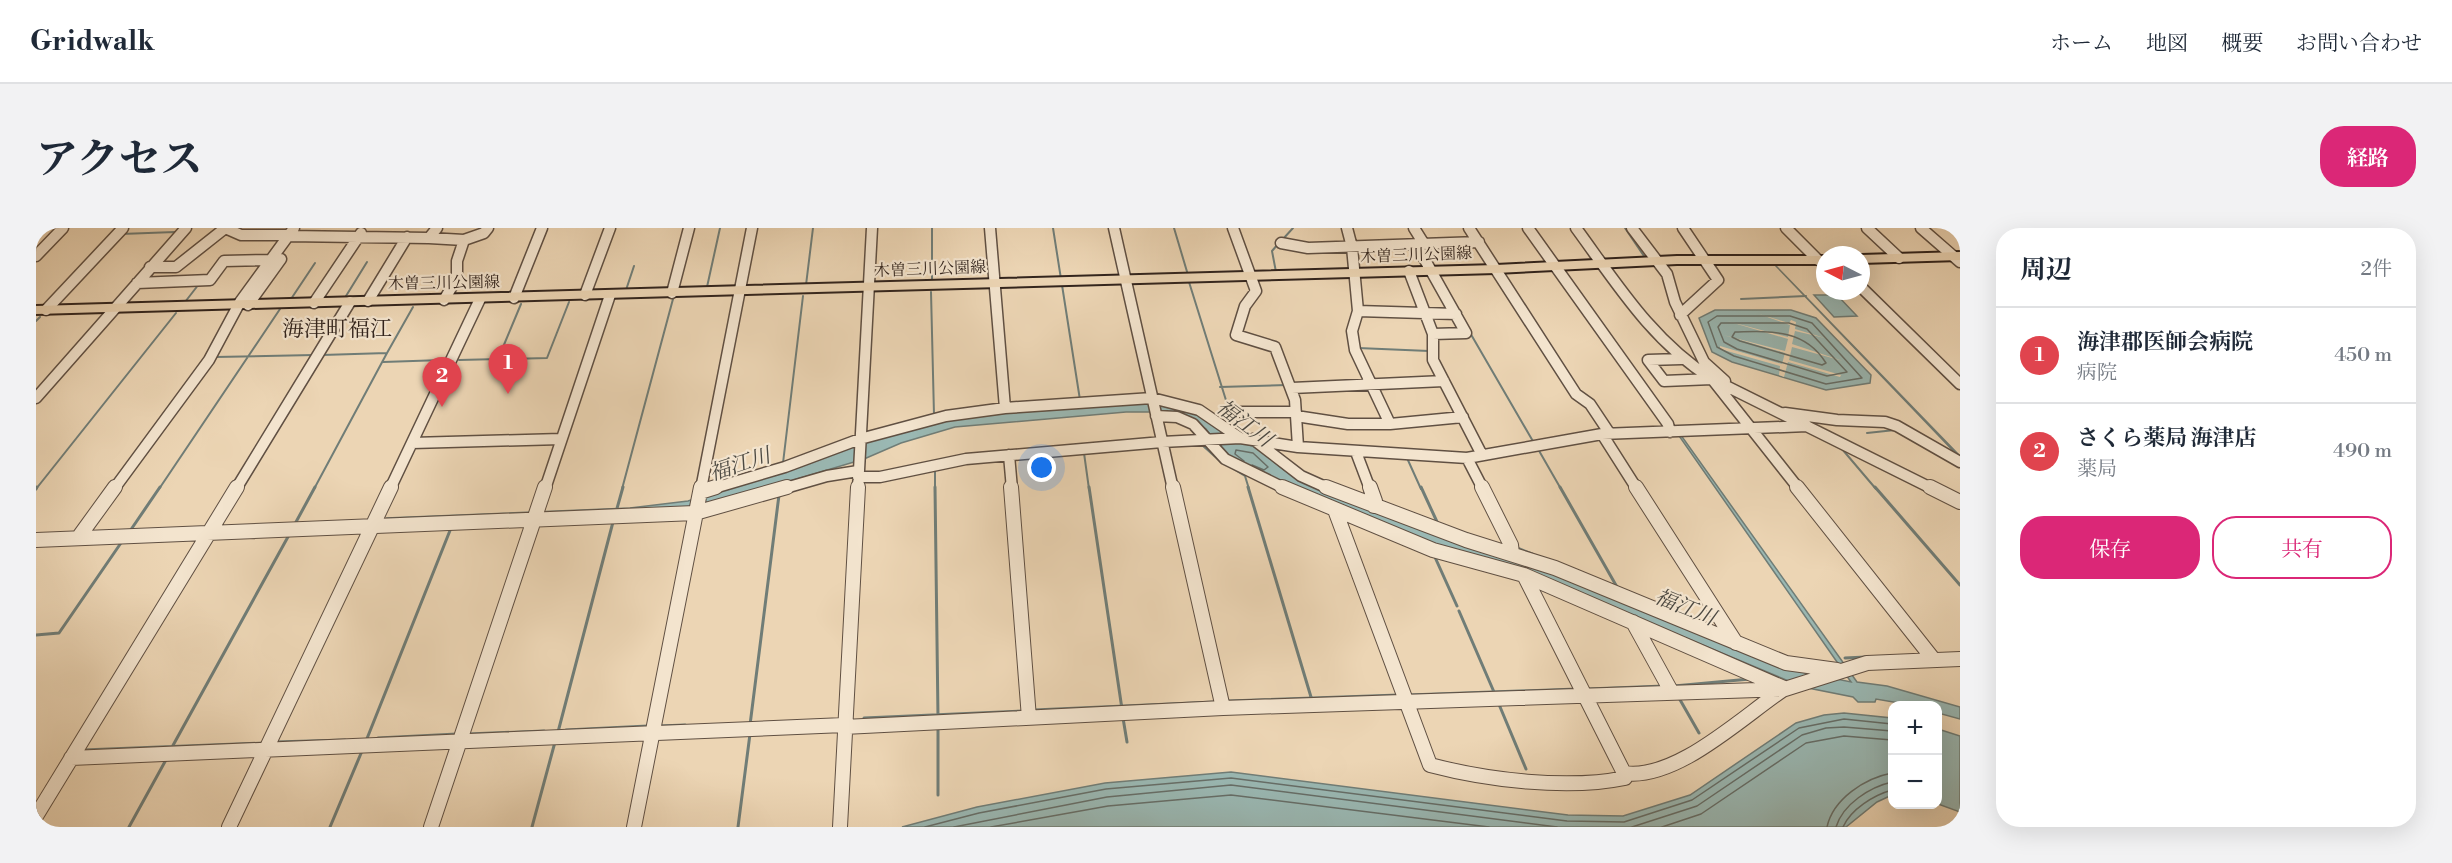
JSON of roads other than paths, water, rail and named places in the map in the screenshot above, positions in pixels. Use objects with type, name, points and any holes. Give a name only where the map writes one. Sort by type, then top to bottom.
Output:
[{"type":"main road","points":[[1870,259],[1958,258]]},
{"type":"main road","name":"木曽三川公園線","points":[[41,310],[1604,266],[1658,261],[1816,260]]},
{"type":"street","points":[[36,256],[63,228]]},
{"type":"street","points":[[41,310],[123,228]]},
{"type":"street","points":[[36,398],[186,228]]},
{"type":"street","points":[[150,267],[176,267],[224,228],[241,235],[292,234],[464,240],[484,233],[488,228]]},
{"type":"street","points":[[314,303],[366,228]]},
{"type":"street","points":[[429,238],[437,228]]},
{"type":"street","points":[[514,298],[542,228]]},
{"type":"street","points":[[585,295],[610,228]]},
{"type":"street","points":[[672,293],[689,228]]},
{"type":"street","points":[[634,827],[752,228]]},
{"type":"street","points":[[840,827],[872,228]]},
{"type":"street","points":[[990,228],[1005,408]]},
{"type":"street","points":[[1114,228],[1223,708]]},
{"type":"street","points":[[1233,228],[1256,291],[1245,306],[1236,335],[1275,348],[1292,388],[1298,447]]},
{"type":"street","points":[[1347,228],[1352,247],[1358,311],[1352,331],[1353,340],[1390,424]]},
{"type":"street","points":[[1414,228],[1431,271],[1467,333],[1433,334]]},
{"type":"street","points":[[1469,228],[1576,393],[1590,404],[1606,434],[1736,644]]},
{"type":"street","points":[[1528,228],[1674,432]]},
{"type":"street","points":[[1575,228],[1660,339],[1681,358],[1712,379],[1960,502]]},
{"type":"street","points":[[1632,228],[1667,274],[1680,315],[1704,362],[1734,389]]},
{"type":"street","points":[[1680,315],[1689,310],[1708,286],[1718,280],[1683,228]]},
{"type":"street","points":[[1786,228],[1816,255]]},
{"type":"street","points":[[1867,228],[1899,258]]},
{"type":"street","points":[[1921,228],[1958,258]]},
{"type":"street","points":[[78,538],[208,360],[270,260],[292,234]]},
{"type":"street","points":[[243,305],[292,234]]},
{"type":"street","points":[[368,302],[407,237]]},
{"type":"street","points":[[444,300],[457,278],[457,261],[464,240]]},
{"type":"street","points":[[1281,243],[1308,248],[1479,242]]},
{"type":"street","points":[[137,282],[210,280],[224,261],[270,260]]},
{"type":"street","points":[[1409,271],[1433,334],[1432,354],[1482,455]]},
{"type":"street","points":[[431,827],[610,295]]},
{"type":"street","points":[[1870,296],[1960,384]]},
{"type":"street","points":[[229,827],[480,299]]},
{"type":"street","points":[[36,816],[350,302]]},
{"type":"street","points":[[1358,311],[1426,315],[1456,314]]},
{"type":"street","points":[[1681,358],[1648,360],[1664,381],[1712,379]]},
{"type":"street","points":[[1712,379],[1934,660]]},
{"type":"street","points":[[1292,388],[1444,381]]},
{"type":"street","points":[[700,493],[785,467],[860,440],[946,416],[1005,408],[1152,398],[1178,402],[1206,412],[1301,476],[1374,506],[1466,540],[1512,553],[1786,663],[1816,665],[1839,670]]},
{"type":"street","points":[[1230,412],[1296,414],[1348,424],[1390,424],[1463,417]]},
{"type":"street","points":[[1781,413],[1796,412],[1837,420],[1885,422],[1897,426],[1960,462]]},
{"type":"street","points":[[1156,415],[1185,420],[1201,430],[1225,459],[1246,472],[1432,550],[1524,575],[1789,688]]},
{"type":"street","points":[[36,540],[696,511],[858,470],[880,477],[966,459],[1208,439],[1244,439],[1356,452],[1467,458],[1606,434],[1752,430],[1807,426]]},
{"type":"street","points":[[412,443],[561,439]]},
{"type":"street","points":[[1356,452],[1375,501],[1374,506]]},
{"type":"street","points":[[1009,455],[1029,718]]},
{"type":"street","points":[[1467,458],[1511,545],[1512,553]]},
{"type":"street","points":[[1335,510],[1426,760],[1430,765],[1438,768],[1584,783],[1616,781],[1625,777],[1586,694],[1524,575]]},
{"type":"street","points":[[1633,622],[1669,688]]},
{"type":"street","points":[[1624,772],[1631,776],[1642,777],[1662,769],[1694,752],[1762,702],[1789,688],[1839,670],[1867,663],[1960,659]]},
{"type":"street","points":[[71,758],[1406,702],[1669,688],[1789,688]]},
{"type":"water","points":[[1775,265],[1960,456],[1960,458]]},
{"type":"water","points":[[1566,274],[1857,682],[1887,686],[1939,701],[1876,699],[1875,702],[1858,702],[1853,697],[1803,687],[1626,613],[1436,548],[1244,468],[1221,450],[1206,429],[1191,419],[1151,412],[1126,412],[955,427],[901,443],[864,459],[703,507],[389,523],[387,518],[630,508],[688,501],[847,448],[953,417],[1158,402],[1207,416],[1232,440],[1256,447],[1284,470],[1304,481],[1513,557],[1797,671],[1851,682]]},
{"type":"water","points":[[1819,300],[1842,300],[1857,316],[1834,317]]},
{"type":"water","points":[[1715,310],[1791,310],[1816,318],[1871,375],[1870,383],[1826,390],[1732,362],[1712,352],[1699,318]]},
{"type":"water","points":[[1942,702],[1960,707],[1960,719],[1942,714]]},
{"type":"water","points":[[1844,713],[1888,718],[1888,797],[1877,802],[1846,827],[902,827],[977,807],[1105,783],[1231,772],[1568,815],[1623,816],[1690,795],[1796,723],[1824,715]]},
{"type":"water","points":[[1942,730],[1960,736],[1960,812],[1942,805]]},
{"type":"waterway","points":[[707,287],[720,228]]},
{"type":"waterway","points":[[806,285],[813,228]]},
{"type":"waterway","points":[[932,228],[932,281]]},
{"type":"waterway","points":[[1053,228],[1061,279]]},
{"type":"waterway","points":[[1174,228],[1188,275]]},
{"type":"waterway","points":[[1283,239],[1293,228]]},
{"type":"waterway","points":[[1625,228],[1646,259]]},
{"type":"waterway","points":[[121,234],[175,232],[174,234]]},
{"type":"waterway","points":[[1276,272],[1272,251],[1278,244]]},
{"type":"waterway","points":[[346,296],[367,262]]},
{"type":"waterway","points":[[291,299],[315,263]]},
{"type":"waterway","points":[[626,290],[634,266]]},
{"type":"waterway","points":[[1189,282],[1222,387]]},
{"type":"waterway","points":[[185,302],[199,284]]},
{"type":"waterway","points":[[1062,285],[1080,400]]},
{"type":"waterway","points":[[931,292],[934,415]]},
{"type":"waterway","points":[[451,294],[512,293]]},
{"type":"waterway","points":[[783,463],[803,296]]},
{"type":"waterway","points":[[1741,299],[1806,296]]},
{"type":"waterway","points":[[322,298],[361,297]]},
{"type":"waterway","points":[[622,489],[673,299]]},
{"type":"waterway","points":[[459,360],[547,358],[569,302]]},
{"type":"waterway","points":[[498,359],[521,304]]},
{"type":"waterway","points":[[387,353],[413,307]]},
{"type":"waterway","points":[[248,356],[280,309]]},
{"type":"waterway","name":"福江川","points":[[236,320],[241,311]]},
{"type":"waterway","points":[[37,487],[36,489],[176,313]]},
{"type":"waterway","points":[[36,321],[40,317]]},
{"type":"waterway","points":[[1469,331],[1534,443]]},
{"type":"waterway","points":[[1358,348],[1429,351]]},
{"type":"waterway","name":"福江川","points":[[314,489],[387,353]]},
{"type":"waterway","name":"福江川","points":[[322,355],[387,353]]},
{"type":"waterway","name":"福江川","points":[[248,356],[314,355]]},
{"type":"waterway","points":[[159,489],[248,356]]},
{"type":"waterway","name":"福江川","points":[[215,357],[248,356]]},
{"type":"waterway","points":[[383,362],[443,360]]},
{"type":"waterway","points":[[1222,387],[1287,385]]},
{"type":"waterway","points":[[1222,387],[1235,429]]},
{"type":"waterway","points":[[1867,433],[1895,430]]},
{"type":"waterway","points":[[1202,445],[1221,462]]},
{"type":"waterway","points":[[1538,449],[1561,489]]},
{"type":"waterway","points":[[1842,449],[1876,489]]},
{"type":"waterway","points":[[1084,453],[1089,489]]},
{"type":"waterway","points":[[1407,458],[1421,489]]},
{"type":"waterway","points":[[1227,465],[1245,476],[1249,489]]},
{"type":"waterway","points":[[935,468],[935,487]]},
{"type":"waterway","points":[[130,531],[160,487]]},
{"type":"waterway","name":"福江川","points":[[296,522],[315,487]]},
{"type":"waterway","points":[[616,512],[623,487]]},
{"type":"waterway","points":[[935,487],[938,715]]},
{"type":"waterway","points":[[1089,487],[1122,706]]},
{"type":"waterway","points":[[1248,487],[1311,697]]},
{"type":"waterway","points":[[1421,487],[1438,524]]},
{"type":"waterway","points":[[1560,487],[1617,587]]},
{"type":"waterway","points":[[1875,487],[1960,585]]},
{"type":"waterway","points":[[750,725],[779,495]]},
{"type":"waterway","points":[[558,732],[613,522]]},
{"type":"waterway","points":[[366,741],[451,528]]},
{"type":"waterway","points":[[172,747],[289,535]]},
{"type":"waterway","points":[[36,635],[59,633],[123,540]]},
{"type":"waterway","points":[[1517,548],[1532,554]]},
{"type":"waterway","points":[[1434,555],[1457,606]]},
{"type":"waterway","points":[[1459,611],[1494,692]]},
{"type":"waterway","points":[[1845,658],[1866,657]]},
{"type":"waterway","points":[[1674,686],[1750,679]]},
{"type":"waterway","points":[[1588,689],[1664,686]]},
{"type":"waterway","points":[[1494,692],[1577,689]]},
{"type":"waterway","points":[[1409,695],[1494,692]]},
{"type":"waterway","points":[[1228,701],[1399,695]]},
{"type":"waterway","points":[[1679,698],[1699,733]]},
{"type":"waterway","points":[[1122,706],[1215,702]]},
{"type":"waterway","points":[[1498,702],[1526,769]]},
{"type":"waterway","points":[[1034,710],[1122,706]]},
{"type":"waterway","points":[[938,715],[1024,711]]},
{"type":"waterway","points":[[864,718],[938,715]]},
{"type":"waterway","points":[[1123,718],[1127,742]]},
{"type":"waterway","points":[[659,726],[685,725]]},
{"type":"waterway","points":[[566,730],[648,726]]},
{"type":"waterway","points":[[938,726],[938,795]]},
{"type":"waterway","points":[[468,734],[544,731]]},
{"type":"waterway","points":[[378,738],[457,734]]},
{"type":"waterway","points":[[738,827],[750,734]]},
{"type":"waterway","points":[[275,742],[345,740]]},
{"type":"waterway","points":[[532,827],[555,742]]},
{"type":"waterway","points":[[172,747],[264,743]]},
{"type":"waterway","points":[[83,750],[172,747]]},
{"type":"waterway","points":[[330,827],[362,751]]},
{"type":"waterway","points":[[129,827],[167,758]]},
{"type":"place","name":"海津郡医師会病院","points":[[508,394]]},
{"type":"place","name":"さくら薬局 海津店","points":[[442,407]]},
{"type":"district","name":"海津町福江","points":[[337,329]]}]
